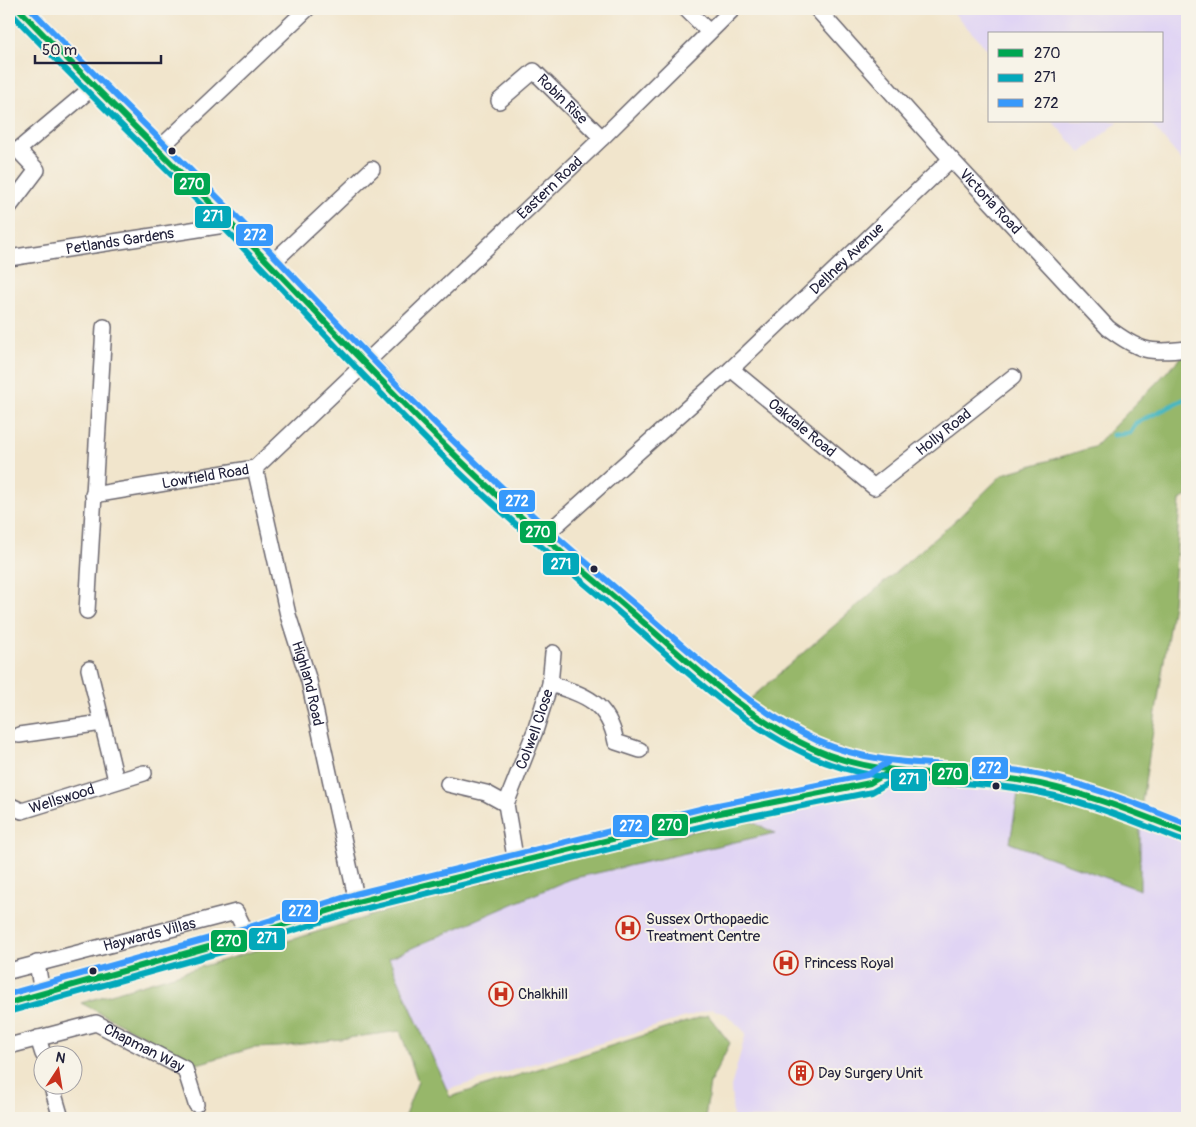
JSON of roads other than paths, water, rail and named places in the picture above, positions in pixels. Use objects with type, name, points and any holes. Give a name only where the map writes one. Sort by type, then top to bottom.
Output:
[{"type":"main road","points":[[19,9],[93,87],[159,149],[464,464],[543,537],[742,706],[777,730],[811,749],[891,771],[1020,780],[1140,814],[1187,833]]},
{"type":"main road","points":[[9,1003],[248,936],[357,902],[710,815],[870,783],[891,771]]},
{"type":"street","points":[[159,149],[307,9]]},
{"type":"street","points":[[686,9],[708,31]]},
{"type":"street","name":"Eastern Road","points":[[366,364],[602,138],[708,31],[733,9]]},
{"type":"street","name":"Victoria Road","points":[[817,9],[951,159],[1108,328],[1131,345],[1149,351],[1187,349]]},
{"type":"street","name":"Robin Rise","points":[[499,101],[534,71],[602,138]]},
{"type":"street","points":[[9,207],[38,170],[13,145],[93,87]]},
{"type":"street","name":"Dellney Avenue","points":[[543,537],[731,368],[951,159]]},
{"type":"street","points":[[270,265],[372,169]]},
{"type":"street","name":"Petlands Gardens","points":[[9,258],[231,224]]},
{"type":"street","points":[[86,611],[104,328]]},
{"type":"street","name":"Lowfield Road","points":[[93,495],[256,468],[366,364]]},
{"type":"street","name":"Oakdale Road","points":[[731,368],[874,487]]},
{"type":"street","name":"Holly Road","points":[[874,487],[1013,377]]},
{"type":"street","name":"Highland Road","points":[[256,468],[288,616],[309,680],[357,902]]},
{"type":"street","name":"Colwell Close","points":[[506,804],[535,731],[550,684],[553,653]]},
{"type":"street","points":[[89,669],[116,780]]},
{"type":"street","points":[[550,684],[586,696],[606,713],[613,727],[616,742],[640,750]]},
{"type":"street","points":[[19,735],[102,723]]},
{"type":"street","name":"Wellswood","points":[[9,805],[22,811],[116,780],[144,773]]},
{"type":"street","points":[[448,784],[486,793],[506,804],[516,863]]},
{"type":"street","name":"Haywards Villas","points":[[9,971],[236,912],[248,936]]},
{"type":"street","points":[[37,963],[42,993]]},
{"type":"street","name":"Chapman Way","points":[[9,1046],[96,1023],[185,1069],[196,1104]]},
{"type":"street","points":[[38,1038],[40,1044]]},
{"type":"street","points":[[54,1094],[61,1118]]},
{"type":"waterway","points":[[1113,435],[1130,433],[1136,423],[1187,398]]},
{"type":"place","name":"Sussex Orthopaedic Treatment Centre","points":[[628,928]]},
{"type":"place","name":"Princess Royal","points":[[786,963]]},
{"type":"place","name":"Chalkhill","points":[[501,994]]},
{"type":"place","name":"Day Surgery Unit","points":[[801,1073]]}]
